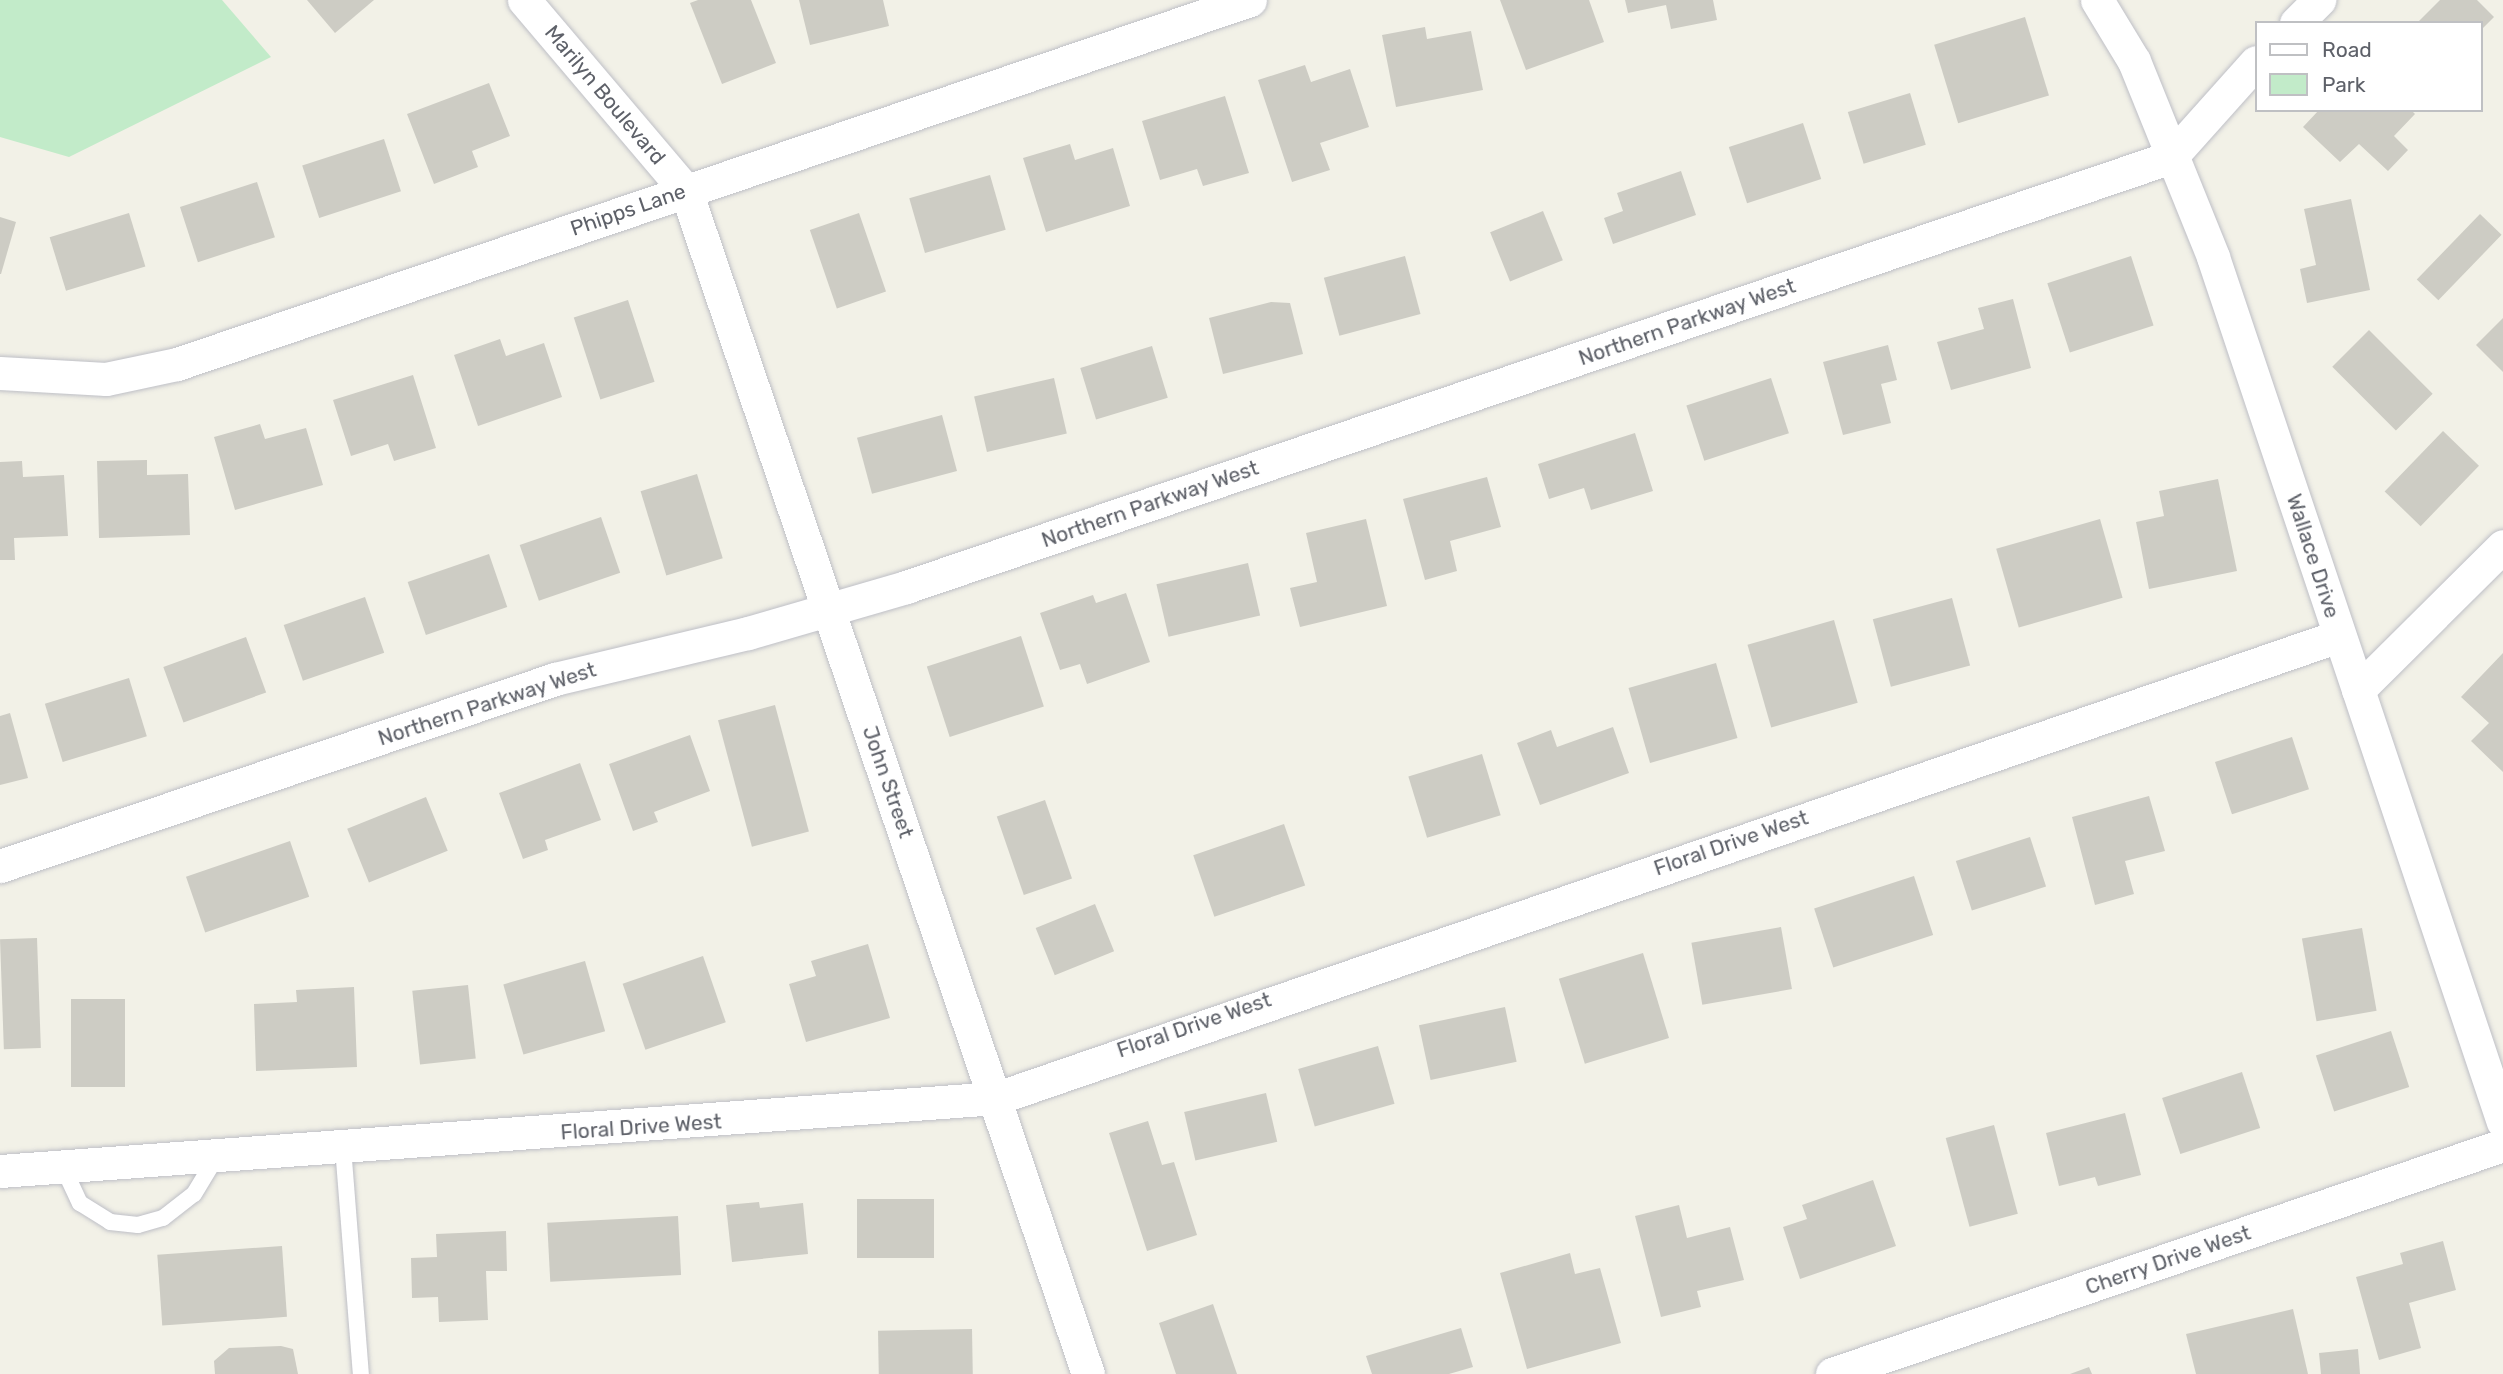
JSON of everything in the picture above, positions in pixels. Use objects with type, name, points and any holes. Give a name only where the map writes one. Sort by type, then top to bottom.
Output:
[{"type":"street","name":"Marilyn Boulevard","points":[[524,0],[686,191]]},
{"type":"street","name":"Phipps Lane","points":[[0,373],[106,379],[177,363],[1250,0]]},
{"type":"street","name":"Wallace Drive","points":[[2097,0],[2134,61],[2213,257],[2503,1122]]},
{"type":"street","points":[[2298,21],[2319,0]]},
{"type":"street","name":"Northern Parkway West","points":[[0,866],[555,679],[748,633],[828,606],[906,587],[2171,157],[2254,64]]},
{"type":"street","name":"John Street","points":[[686,191],[997,1098],[1088,1374]]},
{"type":"street","points":[[2358,690],[2503,546]]},
{"type":"street","name":"Floral Drive West","points":[[0,1171],[997,1098],[2339,636]]},
{"type":"street","name":"Cherry Drive West","points":[[1832,1374],[2503,1145]]},
{"type":"lane","points":[[343,1147],[361,1374]]},
{"type":"lane","points":[[63,1167],[80,1203],[110,1222],[138,1225],[163,1218],[194,1194],[218,1156]]},
{"type":"green space","points":[[0,0],[222,0],[271,57],[69,157],[0,137]]},
{"type":"building","points":[[307,0],[374,0],[335,33]]},
{"type":"building","points":[[698,0],[751,0],[776,63],[722,84],[690,3]]},
{"type":"building","points":[[799,0],[883,0],[889,26],[810,45]]},
{"type":"building","points":[[1500,0],[1589,0],[1604,42],[1526,70]]},
{"type":"building","points":[[1625,0],[1713,0],[1717,20],[1671,29],[1666,5],[1628,13]]},
{"type":"building","points":[[2440,0],[2477,0],[2494,17],[2482,29],[2482,21],[2419,21]]},
{"type":"building","points":[[2025,17],[2049,95],[1958,123],[1934,45]]},
{"type":"building","points":[[1425,27],[1427,39],[1471,31],[1483,90],[1396,107],[1382,35]]},
{"type":"building","points":[[1305,65],[1311,82],[1350,69],[1369,127],[1320,143],[1330,170],[1292,182],[1258,80]]},
{"type":"building","points":[[489,83],[510,136],[472,151],[478,167],[434,184],[407,114]]},
{"type":"building","points":[[1910,93],[1926,145],[1864,164],[1848,112]]},
{"type":"building","points":[[1225,96],[1249,173],[1203,186],[1197,169],[1160,180],[1142,121]]},
{"type":"building","points":[[2317,112],[2415,114],[2394,136],[2408,150],[2388,171],[2359,144],[2340,162],[2303,127]]},
{"type":"building","points":[[1803,123],[1821,179],[1747,203],[1729,147]]},
{"type":"building","points":[[384,139],[401,191],[319,218],[302,166]]},
{"type":"building","points":[[1070,144],[1075,160],[1113,148],[1130,206],[1046,232],[1023,158]]},
{"type":"building","points":[[1681,171],[1696,215],[1613,244],[1604,218],[1623,211],[1617,193]]},
{"type":"building","points":[[990,175],[1006,230],[925,253],[909,198]]},
{"type":"building","points":[[257,182],[275,237],[198,262],[180,207]]},
{"type":"building","points":[[2351,199],[2370,290],[2307,303],[2300,269],[2316,265],[2304,209]]},
{"type":"building","points":[[1543,211],[1563,260],[1510,281],[1490,232]]},
{"type":"building","points":[[129,213],[145,267],[66,291],[50,237]]},
{"type":"building","points":[[859,213],[886,291],[837,308],[810,230]]},
{"type":"building","points":[[2480,214],[2502,235],[2438,300],[2417,279]]},
{"type":"building","points":[[0,217],[16,222],[1,274],[0,274]]},
{"type":"building","points":[[1405,256],[1421,314],[1339,336],[1324,278]]},
{"type":"building","points":[[2131,256],[2154,325],[2070,353],[2047,283]]},
{"type":"building","points":[[2013,299],[2031,368],[1951,390],[1937,342],[1984,329],[1978,308]]},
{"type":"building","points":[[628,300],[655,382],[600,399],[574,318]]},
{"type":"building","points":[[1271,302],[1290,303],[1303,354],[1223,374],[1209,318]]},
{"type":"building","points":[[2503,318],[2503,372],[2476,345]]},
{"type":"building","points":[[2369,330],[2433,394],[2396,430],[2332,367]]},
{"type":"building","points":[[500,339],[506,356],[544,343],[562,397],[478,426],[454,355]]},
{"type":"building","points":[[1888,345],[1897,380],[1881,384],[1891,423],[1843,435],[1823,362]]},
{"type":"building","points":[[1152,346],[1168,398],[1096,420],[1080,368]]},
{"type":"building","points":[[413,375],[436,448],[394,461],[388,444],[351,456],[333,400]]},
{"type":"building","points":[[1054,378],[1067,434],[987,452],[974,396]]},
{"type":"building","points":[[1771,378],[1789,433],[1704,461],[1686,406]]},
{"type":"building","points":[[942,415],[957,471],[872,494],[857,438]]},
{"type":"building","points":[[260,424],[265,439],[306,428],[323,485],[235,510],[214,437]]},
{"type":"building","points":[[2443,431],[2479,466],[2421,526],[2385,491]]},
{"type":"building","points":[[1635,433],[1653,491],[1591,510],[1584,488],[1549,499],[1538,464]]},
{"type":"building","points":[[147,460],[147,475],[188,474],[190,535],[99,538],[97,461]]},
{"type":"building","points":[[22,461],[23,477],[64,475],[68,536],[14,538],[15,560],[0,560],[0,462]]},
{"type":"building","points":[[697,474],[723,558],[666,575],[641,491]]},
{"type":"building","points":[[1487,477],[1501,527],[1450,541],[1457,571],[1425,580],[1403,499]]},
{"type":"building","points":[[2218,479],[2237,571],[2149,589],[2136,522],[2164,516],[2159,491]]},
{"type":"building","points":[[601,517],[620,573],[539,601],[520,545]]},
{"type":"building","points":[[1366,519],[1387,606],[1300,627],[1290,588],[1317,582],[1306,533]]},
{"type":"building","points":[[2100,519],[2123,598],[2019,628],[1996,549]]},
{"type":"building","points":[[489,554],[507,607],[426,635],[408,582]]},
{"type":"building","points":[[1248,563],[1260,616],[1169,637],[1156,584]]},
{"type":"building","points":[[1126,593],[1150,662],[1087,684],[1080,664],[1060,670],[1040,613],[1093,595],[1096,603]]},
{"type":"building","points":[[365,597],[384,653],[303,681],[284,625]]},
{"type":"building","points":[[1952,598],[1970,666],[1891,687],[1873,619]]},
{"type":"building","points":[[1834,620],[1858,703],[1771,727],[1747,645]]},
{"type":"building","points":[[1021,636],[1044,706],[950,737],[927,667]]},
{"type":"building","points":[[246,637],[266,692],[183,723],[163,667]]},
{"type":"building","points":[[2503,653],[2503,772],[2471,741],[2489,723],[2461,697]]},
{"type":"building","points":[[1716,663],[1737,738],[1650,763],[1629,688]]},
{"type":"building","points":[[129,678],[147,736],[63,762],[45,704]]},
{"type":"building","points":[[775,705],[809,832],[752,847],[718,720]]},
{"type":"building","points":[[10,713],[28,778],[0,785],[0,716]]},
{"type":"building","points":[[1613,727],[1629,773],[1540,805],[1517,743],[1551,730],[1557,747]]},
{"type":"building","points":[[690,735],[710,791],[654,812],[658,822],[633,831],[609,764]]},
{"type":"building","points":[[2292,737],[2309,789],[2232,814],[2215,762]]},
{"type":"building","points":[[1482,754],[1501,815],[1427,838],[1408,777]]},
{"type":"building","points":[[580,763],[601,820],[545,840],[548,850],[523,859],[499,793]]},
{"type":"building","points":[[2149,796],[2165,851],[2125,861],[2134,894],[2095,905],[2072,817]]},
{"type":"building","points":[[426,797],[448,851],[369,883],[347,829]]},
{"type":"building","points":[[1045,800],[1072,878],[1024,895],[997,817]]},
{"type":"building","points":[[1284,824],[1305,885],[1214,917],[1193,855]]},
{"type":"building","points":[[2030,837],[2046,886],[1972,911],[1956,861]]},
{"type":"building","points":[[290,841],[309,897],[205,933],[186,877]]},
{"type":"building","points":[[1914,876],[1933,935],[1833,967],[1814,908]]},
{"type":"building","points":[[1095,904],[1114,951],[1055,975],[1036,928]]},
{"type":"building","points":[[1781,927],[1792,989],[1702,1005],[1691,943]]},
{"type":"building","points":[[2362,928],[2377,1011],[2317,1021],[2302,939]]},
{"type":"building","points":[[37,938],[41,1048],[4,1049],[0,939]]},
{"type":"building","points":[[868,944],[890,1018],[806,1042],[789,984],[816,976],[811,961]]},
{"type":"building","points":[[1643,953],[1669,1038],[1585,1064],[1559,979]]},
{"type":"building","points":[[703,956],[726,1022],[645,1050],[623,984]]},
{"type":"building","points":[[585,961],[605,1031],[523,1055],[503,984]]},
{"type":"building","points":[[468,985],[476,1059],[420,1064],[412,991]]},
{"type":"building","points":[[354,987],[357,1067],[256,1071],[254,1004],[297,1002],[296,990]]},
{"type":"building","points":[[71,999],[125,999],[125,1087],[71,1087]]},
{"type":"building","points":[[1505,1007],[1517,1062],[1431,1080],[1419,1025]]},
{"type":"building","points":[[2391,1031],[2409,1087],[2334,1112],[2316,1055]]},
{"type":"building","points":[[1378,1046],[1395,1104],[1315,1127],[1298,1069]]},
{"type":"building","points":[[2242,1072],[2260,1128],[2180,1154],[2162,1098]]},
{"type":"building","points":[[1266,1093],[1277,1142],[1195,1161],[1184,1112]]},
{"type":"building","points":[[2125,1113],[2141,1175],[2098,1186],[2095,1177],[2059,1186],[2046,1133]]},
{"type":"building","points":[[1148,1121],[1162,1165],[1174,1162],[1197,1235],[1147,1251],[1109,1133]]},
{"type":"building","points":[[1994,1125],[2018,1214],[1970,1227],[1946,1138]]},
{"type":"building","points":[[1873,1180],[1896,1246],[1800,1279],[1783,1227],[1807,1219],[1802,1205]]},
{"type":"building","points":[[857,1199],[934,1199],[934,1258],[857,1258]]},
{"type":"building","points":[[759,1202],[760,1208],[803,1203],[808,1254],[732,1262],[726,1205]]},
{"type":"building","points":[[1679,1205],[1687,1238],[1730,1227],[1744,1280],[1697,1291],[1701,1307],[1661,1317],[1635,1216]]},
{"type":"building","points":[[678,1216],[681,1275],[550,1282],[547,1223]]},
{"type":"building","points":[[506,1231],[507,1271],[486,1271],[488,1320],[439,1322],[438,1297],[412,1298],[411,1258],[437,1257],[436,1234]]},
{"type":"building","points":[[2443,1241],[2456,1290],[2409,1303],[2421,1348],[2379,1360],[2356,1277],[2403,1264],[2400,1253]]},
{"type":"building","points":[[282,1246],[287,1317],[162,1326],[157,1255]]},
{"type":"building","points":[[1570,1253],[1575,1274],[1600,1268],[1621,1343],[1527,1369],[1500,1273]]},
{"type":"building","points":[[1213,1304],[1237,1374],[1176,1374],[1159,1323]]},
{"type":"building","points":[[2293,1309],[2308,1374],[2196,1374],[2186,1334]]},
{"type":"building","points":[[1461,1328],[1473,1367],[1449,1374],[1372,1374],[1366,1356]]},
{"type":"building","points":[[972,1329],[973,1374],[879,1374],[878,1331]]},
{"type":"building","points":[[281,1346],[293,1349],[298,1374],[215,1374],[214,1361],[229,1348]]},
{"type":"building","points":[[2358,1349],[2360,1374],[2321,1374],[2319,1353]]},
{"type":"building","points":[[2089,1367],[2092,1374],[2070,1374]]}]
